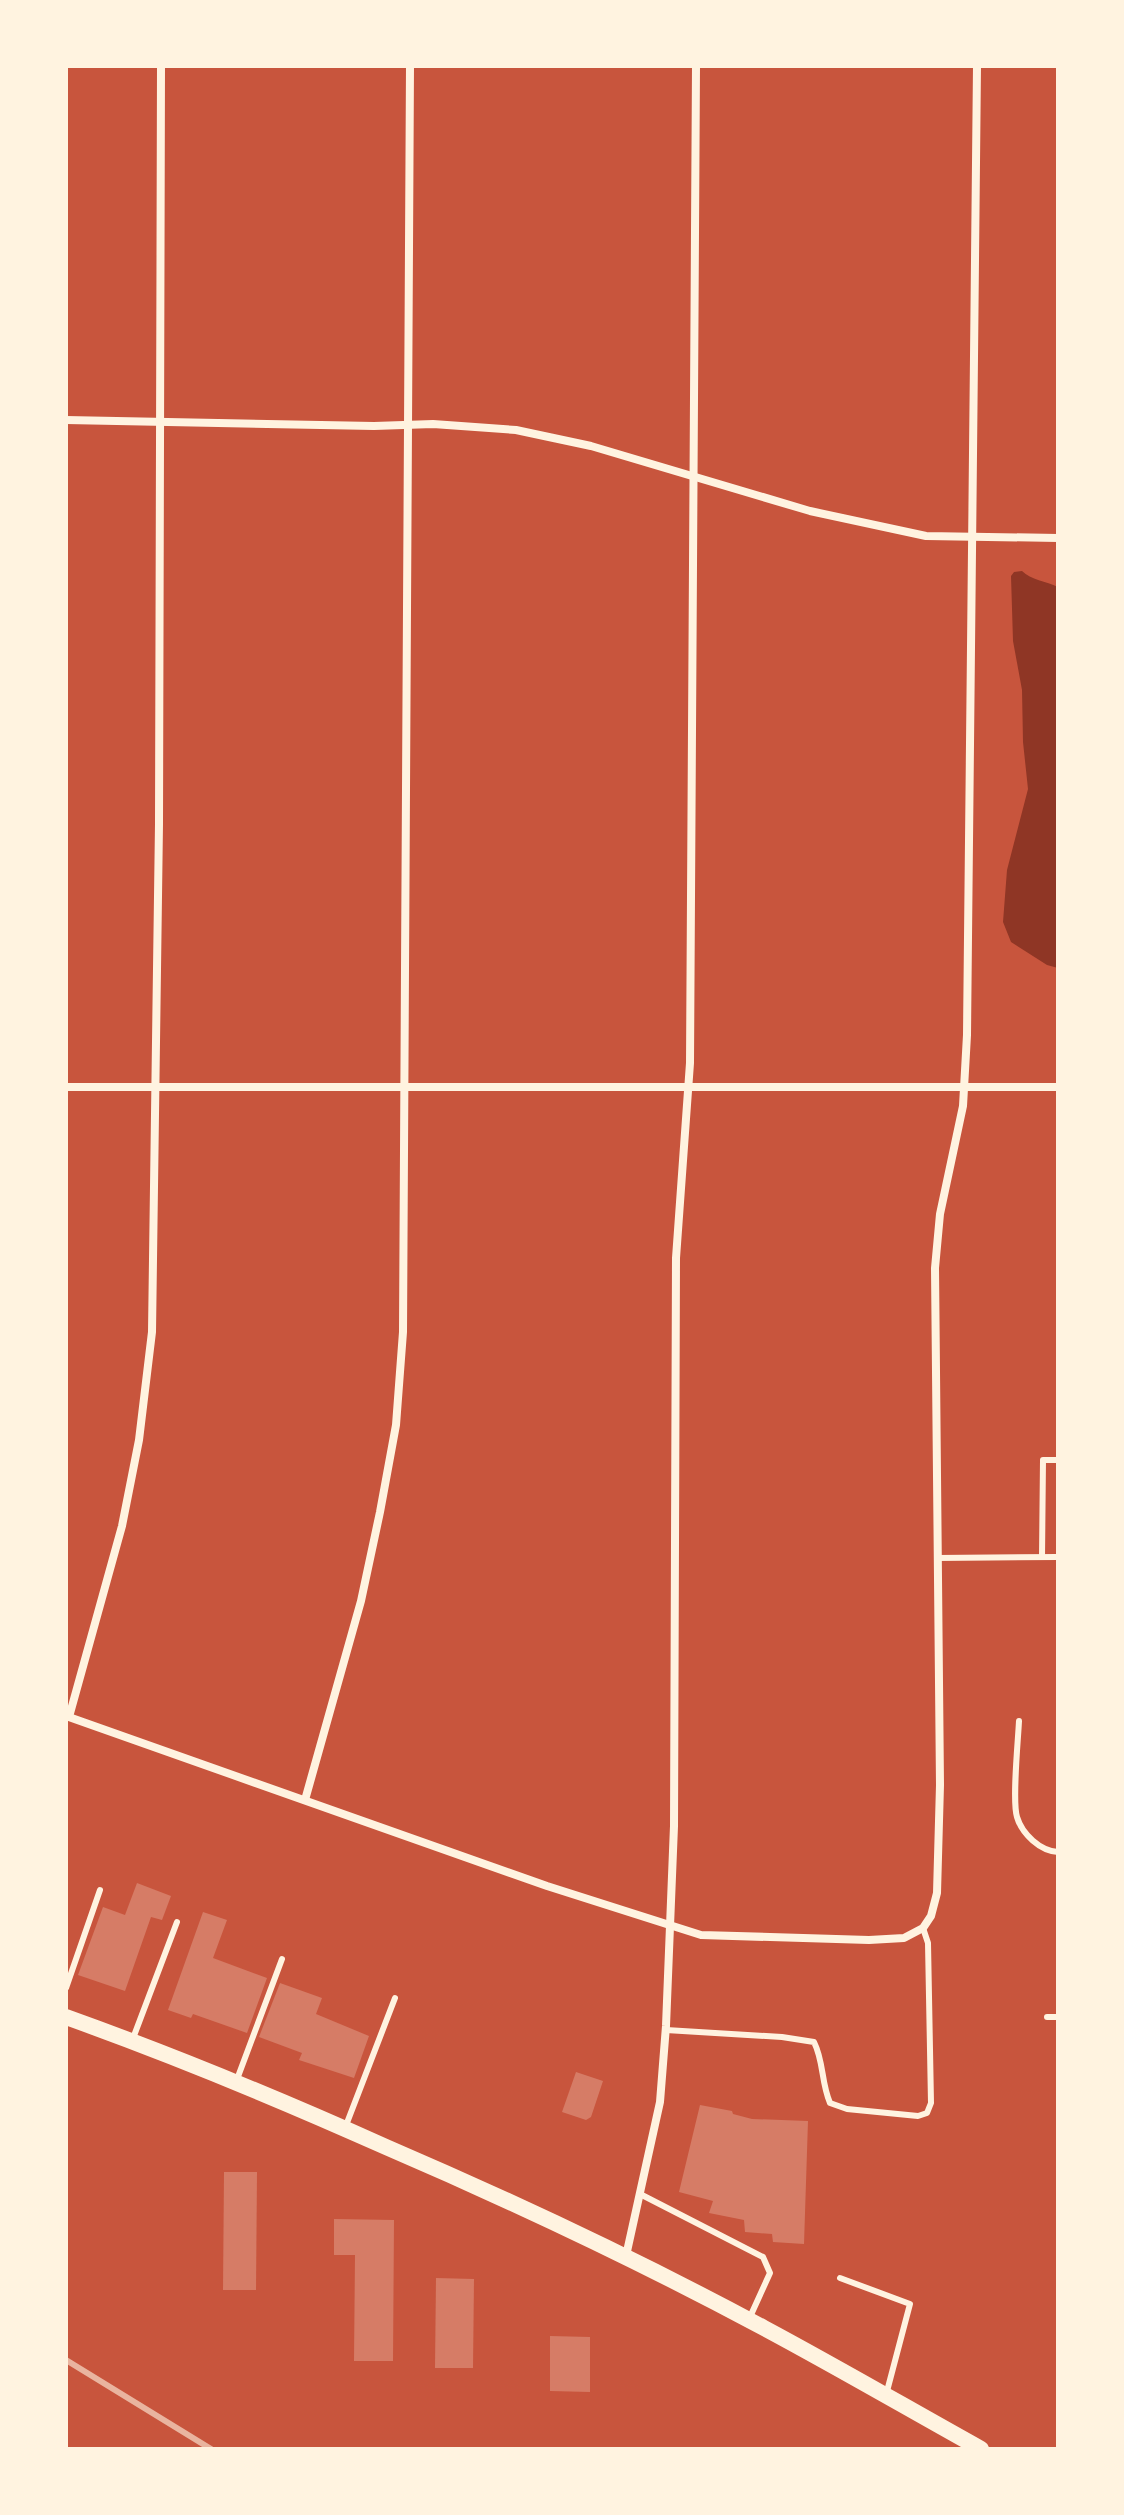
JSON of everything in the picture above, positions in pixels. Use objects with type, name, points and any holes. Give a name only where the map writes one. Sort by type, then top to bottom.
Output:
[{"type":"main road","points":[[66,2017],[236,2082],[345,2128],[626,2257],[749,2320],[981,2449]]},
{"type":"street","points":[[161,66],[152,1332],[139,1440],[122,1526],[67,1717],[547,1886],[701,1935],[851,1939],[904,1938],[923,1928],[931,1916],[937,1893],[940,1785],[935,1268],[940,1214],[963,1106],[964,1087],[977,66]]},
{"type":"street","points":[[305,1800],[361,1601],[396,1425],[403,1332],[410,66]]},
{"type":"street","points":[[626,2257],[660,2102],[674,1826],[676,1258],[688,1087],[696,66]]},
{"type":"street","points":[[66,420],[409,425],[516,430],[591,446],[810,511],[926,536],[1058,538]]},
{"type":"street","points":[[66,1087],[1058,1087]]},
{"type":"lane","points":[[1042,1557],[1043,1460],[1058,1460]]},
{"type":"lane","points":[[937,1558],[1058,1557]]},
{"type":"lane","points":[[1019,1721],[1016,1816],[1028,1838],[1050,1852],[1058,1852]]},
{"type":"lane","points":[[66,1988],[100,1890]]},
{"type":"lane","points":[[132,2041],[177,1922]]},
{"type":"lane","points":[[666,2030],[814,2042],[822,2058],[823,2085],[830,2103],[847,2109],[918,2116],[927,2113],[931,2103],[928,1943],[923,1928]]},
{"type":"lane","points":[[236,2082],[282,1959]]},
{"type":"lane","points":[[345,2128],[395,1998]]},
{"type":"lane","points":[[1047,2017],[1058,2017]]},
{"type":"lane","points":[[640,2194],[763,2257],[770,2273],[749,2320]]},
{"type":"lane","points":[[840,2278],[910,2304],[886,2396]]},
{"type":"shaded area","points":[[1022,571],[1058,587],[1058,968],[1047,965],[1011,942],[1003,922],[1007,870],[1028,789],[1022,690],[1013,641],[1011,576],[1014,572]]},
{"type":"building","points":[[137,1883],[171,1896],[162,1920],[151,1917],[125,1991],[78,1975],[103,1907],[125,1915]]},
{"type":"building","points":[[203,1912],[227,1920],[213,1958],[267,1978],[247,2033],[193,2014],[191,2018],[168,2010]]},
{"type":"building","points":[[280,1983],[322,1998],[316,2014],[369,2036],[354,2078],[299,2060],[302,2053],[259,2037]]},
{"type":"building","points":[[576,2072],[603,2081],[591,2117],[586,2120],[562,2112]]},
{"type":"building","points":[[700,2105],[732,2111],[733,2114],[752,2119],[808,2121],[804,2244],[773,2242],[772,2234],[745,2232],[744,2220],[709,2213],[713,2201],[679,2192]]},
{"type":"building","points":[[224,2172],[257,2172],[256,2290],[223,2290]]},
{"type":"building","points":[[334,2219],[394,2220],[393,2361],[354,2361],[355,2255],[334,2255]]},
{"type":"building","points":[[436,2278],[474,2279],[473,2368],[435,2368]]},
{"type":"building","points":[[550,2336],[590,2337],[590,2392],[550,2391]]},
{"type":"railway","points":[[66,2360],[211,2449]]}]
